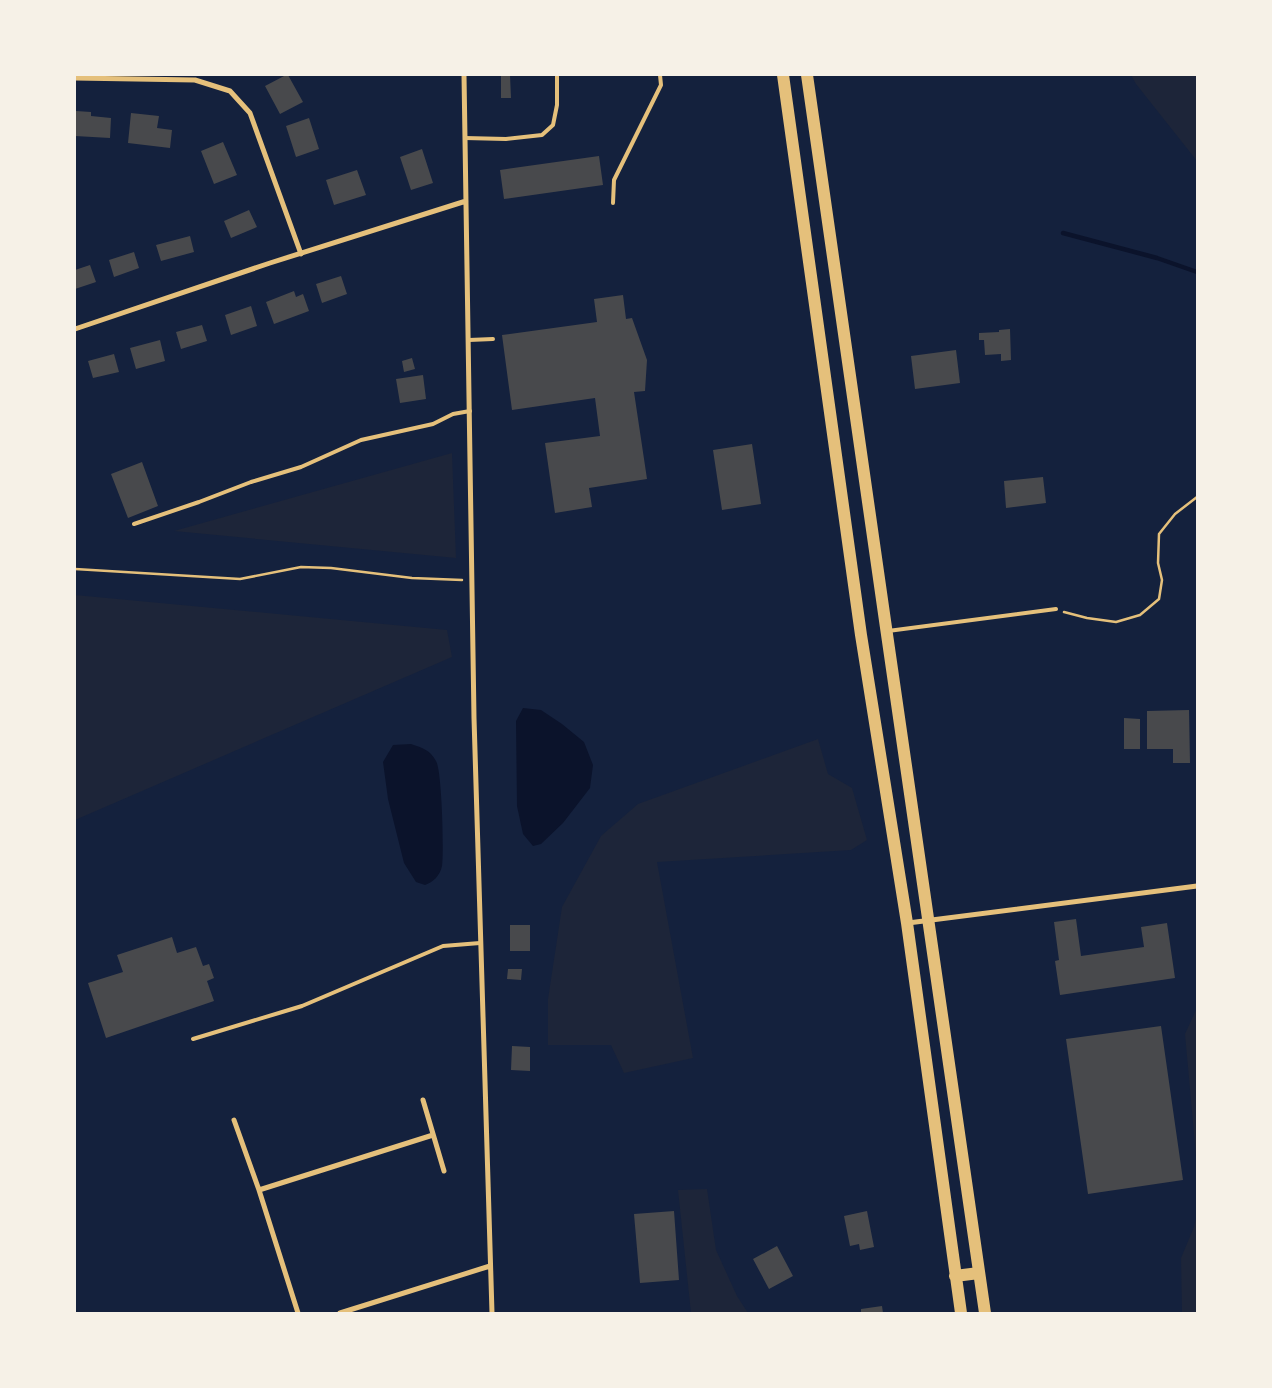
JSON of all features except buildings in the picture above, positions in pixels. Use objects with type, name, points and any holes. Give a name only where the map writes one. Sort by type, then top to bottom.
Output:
[{"type":"main road","points":[[783,75],[861,635],[907,923],[960,1313]]},
{"type":"main road","points":[[807,75],[985,1313]]},
{"type":"main road","points":[[916,990],[939,987]]},
{"type":"main road","points":[[931,1098],[954,1096]]},
{"type":"main road","points":[[955,1276],[979,1273]]},
{"type":"street","points":[[464,75],[471,580],[492,1313]]},
{"type":"street","points":[[75,78],[195,80],[230,91],[250,113],[301,254]]},
{"type":"street","points":[[75,329],[466,201]]},
{"type":"street","points":[[907,923],[1197,886]]},
{"type":"street","points":[[423,1100],[444,1171]]},
{"type":"street","points":[[234,1120],[259,1190],[298,1313]]},
{"type":"street","points":[[259,1190],[433,1136]]},
{"type":"street","points":[[340,1313],[490,1266]]},
{"type":"lane","points":[[465,138],[506,138],[542,135],[553,126],[558,105],[557,75]]},
{"type":"lane","points":[[614,204],[614,180],[660,85],[660,75]]},
{"type":"lane","points":[[469,340],[493,340]]},
{"type":"lane","points":[[134,524],[200,502],[251,482],[300,467],[361,440],[433,424],[453,414],[470,411]]},
{"type":"lane","points":[[886,632],[1056,609]]},
{"type":"lane","points":[[193,1039],[302,1006],[443,946],[480,943]]},
{"type":"path","points":[[1056,609],[1087,618],[1116,622],[1140,615],[1159,599],[1162,580],[1158,562],[1159,534],[1174,514],[1197,498]]},
{"type":"path","points":[[75,569],[240,579],[301,567],[331,568],[412,578],[471,580]]},
{"type":"shaded area","points":[[1131,75],[1197,75],[1197,161],[1136,84]]},
{"type":"shaded area","points":[[452,453],[456,558],[174,531]]},
{"type":"shaded area","points":[[75,595],[447,630],[452,657],[75,820]]},
{"type":"shaded area","points":[[523,708],[541,710],[562,724],[584,742],[593,765],[590,788],[563,823],[541,844],[533,846],[523,834],[517,806],[516,721]]},
{"type":"shaded area","points":[[818,739],[828,774],[852,788],[867,840],[851,850],[657,862],[693,1058],[624,1073],[611,1045],[548,1045],[548,999],[562,907],[601,836],[638,804]]},
{"type":"shaded area","points":[[411,744],[423,748],[431,754],[436,761],[440,779],[443,829],[442,866],[436,878],[425,885],[416,882],[404,863],[388,799],[383,762],[393,745]]},
{"type":"shaded area","points":[[1197,1008],[1197,1167],[1185,1034]]},
{"type":"shaded area","points":[[707,1189],[716,1250],[737,1296],[748,1313],[691,1313],[678,1190]]},
{"type":"shaded area","points":[[1197,1214],[1197,1313],[1182,1313],[1181,1258],[1194,1227]]},
{"type":"waterway","points":[[1063,233],[1157,258],[1197,272]]}]
